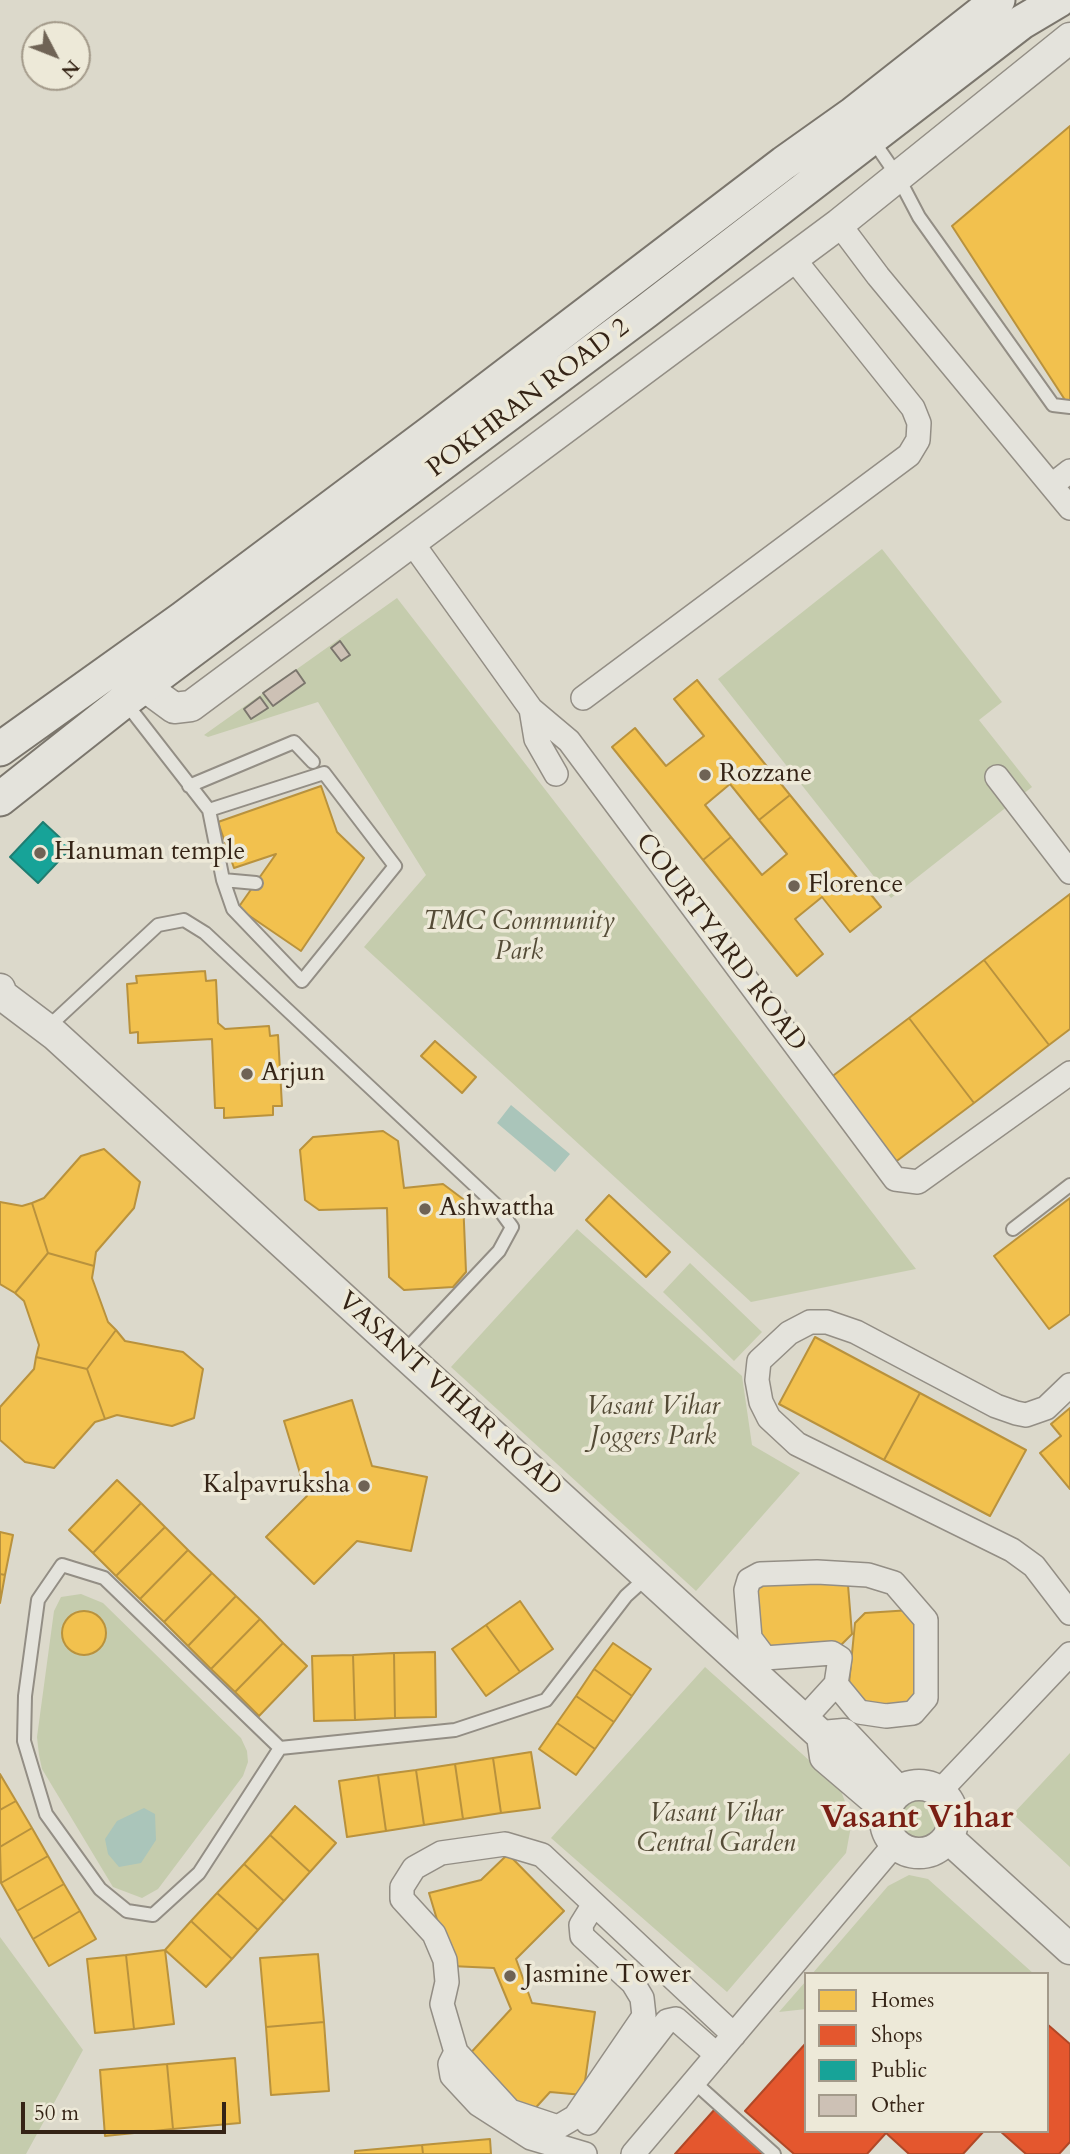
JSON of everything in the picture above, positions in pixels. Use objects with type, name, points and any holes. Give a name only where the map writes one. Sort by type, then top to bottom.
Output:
[{"type":"main road","name":"POKHRAN ROAD 2","points":[[0,799],[862,126],[998,0]]},
{"type":"main road","name":"POKHRAN ROAD 2","points":[[0,749],[862,126],[1059,0]]},
{"type":"street","points":[[134,694],[174,708],[191,706],[413,544],[839,224],[1070,38]]},
{"type":"street","points":[[839,224],[878,276],[1070,508]]},
{"type":"street","points":[[583,698],[909,455],[918,440],[919,423],[913,408],[793,258]]},
{"type":"street","points":[[1052,485],[1070,471]]},
{"type":"street","name":"COURTYARD ROAD","points":[[413,544],[531,709],[569,741],[895,1179],[918,1182],[1070,1073]]},
{"type":"street","points":[[531,709],[536,739],[556,774]]},
{"type":"street","points":[[998,777],[1070,872]]},
{"type":"street","name":"VASANT VIHAR ROAD","points":[[1,993],[47,1028],[813,1728]]},
{"type":"street","points":[[1070,1385],[1046,1408],[1026,1415],[1016,1413],[996,1406],[856,1332],[827,1322],[810,1322],[789,1333],[759,1361],[757,1380],[761,1402],[769,1418],[797,1444],[1012,1550],[1034,1566],[1070,1613]]},
{"type":"street","points":[[836,1684],[859,1712],[886,1716],[913,1713],[926,1698],[926,1620],[894,1583],[868,1575],[817,1572],[760,1573],[754,1576],[746,1584],[750,1638],[765,1658],[832,1653],[840,1658],[836,1684],[813,1728],[825,1756],[892,1800]]},
{"type":"street","points":[[944,1797],[1070,1655]]},
{"type":"street","points":[[944,1797],[1070,1677]]},
{"type":"street","points":[[919,1784],[944,1797],[953,1820],[948,1838],[929,1852],[917,1853],[895,1844],[886,1828],[892,1800],[919,1784]]},
{"type":"street","points":[[948,1838],[1070,1949]]},
{"type":"street","points":[[594,1904],[581,1925],[582,1937],[633,1983],[642,1998],[644,2015],[575,2117],[558,2127],[510,2111],[456,2052],[442,2004],[447,1982],[445,1960],[434,1934],[402,1899],[402,1887],[414,1868],[441,1853],[505,1844],[542,1855],[734,2035]]},
{"type":"street","points":[[633,2154],[895,1844]]},
{"type":"street","points":[[587,2124],[667,2021],[676,2019],[717,2055]]},
{"type":"street","points":[[456,2052],[450,2064],[452,2076],[478,2104],[531,2138],[585,2154]]},
{"type":"lane","points":[[862,126],[898,177],[919,217],[1053,405],[1070,407]]},
{"type":"lane","points":[[134,694],[189,786],[209,810],[223,880],[233,909],[302,981],[395,866],[324,773],[209,810]]},
{"type":"lane","points":[[189,786],[294,742],[313,762]]},
{"type":"lane","points":[[223,880],[256,883]]},
{"type":"lane","points":[[47,1028],[158,925],[184,920],[205,933],[496,1205],[512,1227],[499,1251],[403,1353]]},
{"type":"lane","points":[[1013,1229],[1070,1185]]},
{"type":"lane","points":[[280,1748],[198,1873],[153,1915],[127,1911],[100,1889],[46,1814],[24,1741],[25,1696],[38,1600],[62,1565],[104,1578],[280,1748],[455,1730],[546,1700],[626,1596],[647,1577]]},
{"type":"lane","points":[[694,2082],[774,2154]]},
{"type":"green space","points":[[882,549],[1002,702],[979,720],[1032,787],[891,898],[718,679]]},
{"type":"green space","name":"TMC Community Park","points":[[397,598],[916,1269],[751,1302],[364,947],[426,875],[318,702],[208,737],[204,735]]},
{"type":"green space","name":"Vasant Vihar Joggers Park","points":[[577,1229],[742,1376],[752,1445],[800,1473],[696,1591],[451,1367]]},
{"type":"green space","points":[[690,1263],[762,1332],[734,1361],[663,1292]]},
{"type":"green space","points":[[81,1594],[103,1603],[241,1738],[247,1751],[248,1762],[243,1776],[158,1889],[142,1898],[113,1887],[42,1769],[39,1755],[37,1737],[54,1611],[61,1597]]},
{"type":"green space","name":"Vasant Vihar Central Garden","points":[[705,1667],[840,1788],[852,1821],[846,1853],[727,1992],[551,1838]]},
{"type":"green space","points":[[1070,1753],[1070,1867],[1013,1814]]},
{"type":"green space","points":[[918,1799],[932,1804],[937,1818],[932,1832],[918,1837],[904,1832],[899,1818],[904,1804]]},
{"type":"green space","points":[[909,1875],[928,1879],[1032,1972],[814,1972],[888,1886]]},
{"type":"green space","points":[[0,1937],[83,2050],[26,2154],[0,2154]]},
{"type":"green space","points":[[804,1983],[804,2009],[779,2012]]},
{"type":"shaded area","points":[[511,1105],[570,1154],[555,1172],[497,1123]]},
{"type":"shaded area","points":[[144,1808],[155,1814],[156,1840],[141,1863],[119,1867],[108,1854],[105,1839],[117,1821]]},
{"type":"building: Homes","points":[[1070,126],[1070,400],[1067,403],[952,226]]},
{"type":"building: Homes","name":"Rozzane","points":[[697,680],[790,795],[759,820],[730,784],[705,805],[731,837],[703,860],[612,747],[635,728],[666,766],[704,736],[674,699]]},
{"type":"building: Homes","points":[[321,786],[337,832],[364,858],[301,951],[238,908],[276,854],[234,868],[218,822]]},
{"type":"building: Homes","name":"Florence","points":[[790,795],[881,907],[850,932],[822,897],[795,919],[823,954],[797,976],[703,860],[731,837],[762,875],[787,854],[759,820]]},
{"type":"building: Homes","points":[[1070,894],[1070,1029],[1049,1045],[984,960]]},
{"type":"building: Homes","points":[[984,960],[1049,1045],[974,1103],[909,1018]]},
{"type":"building: Homes","name":"Arjun","points":[[205,971],[206,981],[216,980],[218,1023],[225,1029],[269,1026],[270,1036],[278,1035],[282,1106],[273,1106],[273,1115],[224,1118],[224,1108],[215,1108],[212,1039],[138,1043],[138,1032],[130,1033],[127,984],[137,983],[136,976]]},
{"type":"building: Homes","points":[[909,1018],[974,1103],[894,1163],[830,1078]]},
{"type":"building: Homes","points":[[435,1041],[476,1077],[462,1093],[421,1056]]},
{"type":"building: Homes","name":"Ashwattha","points":[[383,1131],[398,1141],[404,1188],[443,1184],[463,1199],[466,1272],[453,1287],[404,1290],[389,1277],[387,1208],[319,1210],[305,1200],[300,1150],[313,1137]]},
{"type":"building: Homes","points":[[104,1149],[140,1182],[134,1208],[96,1252],[94,1266],[48,1253],[32,1203],[44,1198],[81,1156]]},
{"type":"building: Homes","points":[[609,1195],[670,1252],[646,1277],[586,1220]]},
{"type":"building: Homes","points":[[1070,1198],[1070,1314],[1049,1329],[994,1256]]},
{"type":"building: Homes","points":[[0,1202],[22,1206],[32,1203],[48,1253],[15,1293],[0,1284]]},
{"type":"building: Homes","points":[[48,1253],[94,1266],[92,1278],[108,1322],[116,1330],[87,1369],[36,1357],[39,1345],[24,1301],[15,1293]]},
{"type":"building: Homes","points":[[116,1330],[125,1341],[183,1352],[203,1369],[194,1418],[172,1426],[117,1415],[105,1419],[87,1369]]},
{"type":"building: Homes","points":[[815,1337],[920,1393],[884,1460],[779,1404]]},
{"type":"building: Homes","points":[[36,1357],[87,1369],[105,1419],[95,1422],[54,1468],[25,1462],[0,1440],[0,1407],[34,1369]]},
{"type":"building: Homes","points":[[920,1393],[1026,1450],[990,1516],[884,1460]]},
{"type":"building: Homes","name":"Kalpavruksha","points":[[352,1400],[372,1466],[427,1477],[411,1551],[357,1541],[314,1584],[266,1537],[307,1496],[284,1421]]},
{"type":"building: Homes","points":[[1070,1408],[1070,1489],[1040,1453],[1061,1436],[1051,1424]]},
{"type":"building: Homes","points":[[117,1480],[141,1503],[93,1553],[69,1530]]},
{"type":"building: Homes","points":[[141,1503],[165,1527],[116,1576],[93,1553]]},
{"type":"building: Homes","points":[[165,1527],[188,1550],[140,1599],[116,1576]]},
{"type":"building: Homes","points":[[0,1532],[13,1535],[5,1575],[0,1574]]},
{"type":"building: Homes","points":[[188,1550],[212,1573],[164,1622],[140,1599]]},
{"type":"building: Homes","points":[[212,1573],[236,1596],[188,1646],[164,1622]]},
{"type":"building: Homes","points":[[0,1574],[5,1575],[0,1603]]},
{"type":"building: Homes","points":[[763,1580],[848,1585],[852,1634],[839,1647],[769,1654],[755,1643],[751,1594]]},
{"type":"building: Homes","points":[[236,1596],[260,1619],[211,1669],[188,1646]]},
{"type":"building: Homes","points":[[520,1601],[553,1649],[520,1672],[486,1625]]},
{"type":"building: Homes","points":[[911,1610],[923,1623],[922,1694],[910,1708],[860,1708],[848,1694],[855,1623],[865,1613]]},
{"type":"building: Homes","points":[[84,1611],[99,1618],[106,1633],[99,1648],[84,1655],[69,1648],[62,1633],[69,1618]]},
{"type":"building: Homes","points":[[260,1619],[283,1643],[235,1692],[211,1669]]},
{"type":"building: Homes","points":[[486,1625],[520,1672],[486,1696],[452,1649]]},
{"type":"building: Homes","points":[[283,1643],[307,1666],[259,1716],[235,1692]]},
{"type":"building: Homes","points":[[613,1643],[651,1669],[632,1696],[594,1669]]},
{"type":"building: Homes","points":[[435,1652],[436,1717],[395,1718],[394,1653]]},
{"type":"building: Homes","points":[[394,1653],[395,1718],[355,1720],[353,1655]]},
{"type":"building: Homes","points":[[353,1655],[355,1720],[314,1721],[312,1656]]},
{"type":"building: Homes","points":[[594,1669],[632,1696],[614,1722],[576,1696]]},
{"type":"building: Homes","points":[[576,1696],[614,1722],[595,1749],[557,1723]]},
{"type":"building: Homes","points":[[557,1723],[595,1749],[576,1775],[539,1749]]},
{"type":"building: Homes","points":[[531,1752],[540,1808],[501,1813],[493,1758]]},
{"type":"building: Homes","points":[[493,1758],[501,1813],[463,1819],[455,1764]]},
{"type":"building: Homes","points":[[455,1764],[463,1819],[424,1825],[416,1770]]},
{"type":"building: Homes","points":[[416,1770],[424,1825],[386,1831],[378,1775]]},
{"type":"building: Homes","points":[[0,1774],[16,1801],[0,1810]]},
{"type":"building: Homes","points":[[378,1775],[386,1831],[347,1837],[339,1781]]},
{"type":"building: Homes","points":[[16,1801],[32,1828],[0,1847],[0,1810]]},
{"type":"building: Homes","points":[[295,1806],[336,1843],[310,1872],[270,1835]]},
{"type":"building: Homes","points":[[32,1828],[48,1856],[1,1883],[0,1847]]},
{"type":"building: Homes","points":[[270,1835],[310,1872],[284,1901],[244,1864]]},
{"type":"building: Homes","name":"Jasmine Tower","points":[[508,1854],[564,1911],[516,1959],[532,2003],[595,2012],[583,2095],[550,2092],[529,2115],[466,2058],[511,2009],[494,1968],[451,1966],[429,1893],[481,1880]]},
{"type":"building: Homes","points":[[48,1856],[64,1884],[17,1911],[1,1883]]},
{"type":"building: Homes","points":[[244,1864],[284,1901],[258,1930],[217,1893]]},
{"type":"building: Homes","points":[[64,1884],[80,1911],[33,1939],[17,1911]]},
{"type":"building: Homes","points":[[217,1893],[258,1930],[232,1959],[191,1921]]},
{"type":"building: Homes","points":[[80,1911],[96,1939],[49,1966],[33,1939]]},
{"type":"building: Homes","points":[[191,1921],[232,1959],[206,1987],[165,1950]]},
{"type":"building: Homes","points":[[165,1950],[174,2024],[134,2029],[126,1955]]},
{"type":"building: Homes","points":[[318,1954],[324,2022],[266,2027],[260,1958]]},
{"type":"building: Homes","points":[[126,1955],[134,2029],[95,2033],[87,1959]]},
{"type":"building: Homes","points":[[324,2022],[329,2091],[271,2095],[266,2027]]},
{"type":"building: Homes","points":[[235,2058],[240,2123],[173,2129],[167,2064]]},
{"type":"building: Homes","points":[[167,2064],[173,2129],[105,2136],[100,2070]]},
{"type":"building: Homes","points":[[490,2139],[491,2154],[423,2154],[422,2145]]},
{"type":"building: Homes","points":[[422,2145],[423,2154],[355,2154],[355,2151]]},
{"type":"building: Shops","points":[[1049,2026],[1070,2044],[1070,2142],[1059,2154],[1026,2154],[1002,2133],[1049,2133]]},
{"type":"building: Shops","points":[[804,2045],[804,2133],[886,2133],[867,2154],[794,2154],[745,2111]]},
{"type":"building: Shops","points":[[715,2109],[765,2154],[675,2154]]},
{"type":"building: Shops","points":[[886,2133],[982,2133],[963,2154],[909,2154]]},
{"type":"building: Public","name":"Hanuman temple","points":[[43,822],[71,848],[38,883],[10,857]]},
{"type":"building: Other","points":[[340,641],[350,655],[341,661],[331,648]]},
{"type":"building: Other","points":[[296,670],[305,683],[273,706],[263,693]]},
{"type":"building: Other","points":[[260,697],[268,708],[251,719],[244,709]]},
{"type":"place","name":"Rozzane","points":[[705,775]]},
{"type":"place","name":"Hanuman temple","points":[[40,853]]},
{"type":"place","name":"Florence","points":[[794,886]]},
{"type":"place","name":"Arjun","points":[[247,1074]]},
{"type":"place","name":"Ashwattha","points":[[425,1209]]},
{"type":"place","name":"Kalpavruksha","points":[[364,1486]]},
{"type":"place","name":"Jasmine Tower","points":[[510,1976]]},
{"type":"district","name":"Vasant Vihar","points":[[917,1819]]}]
